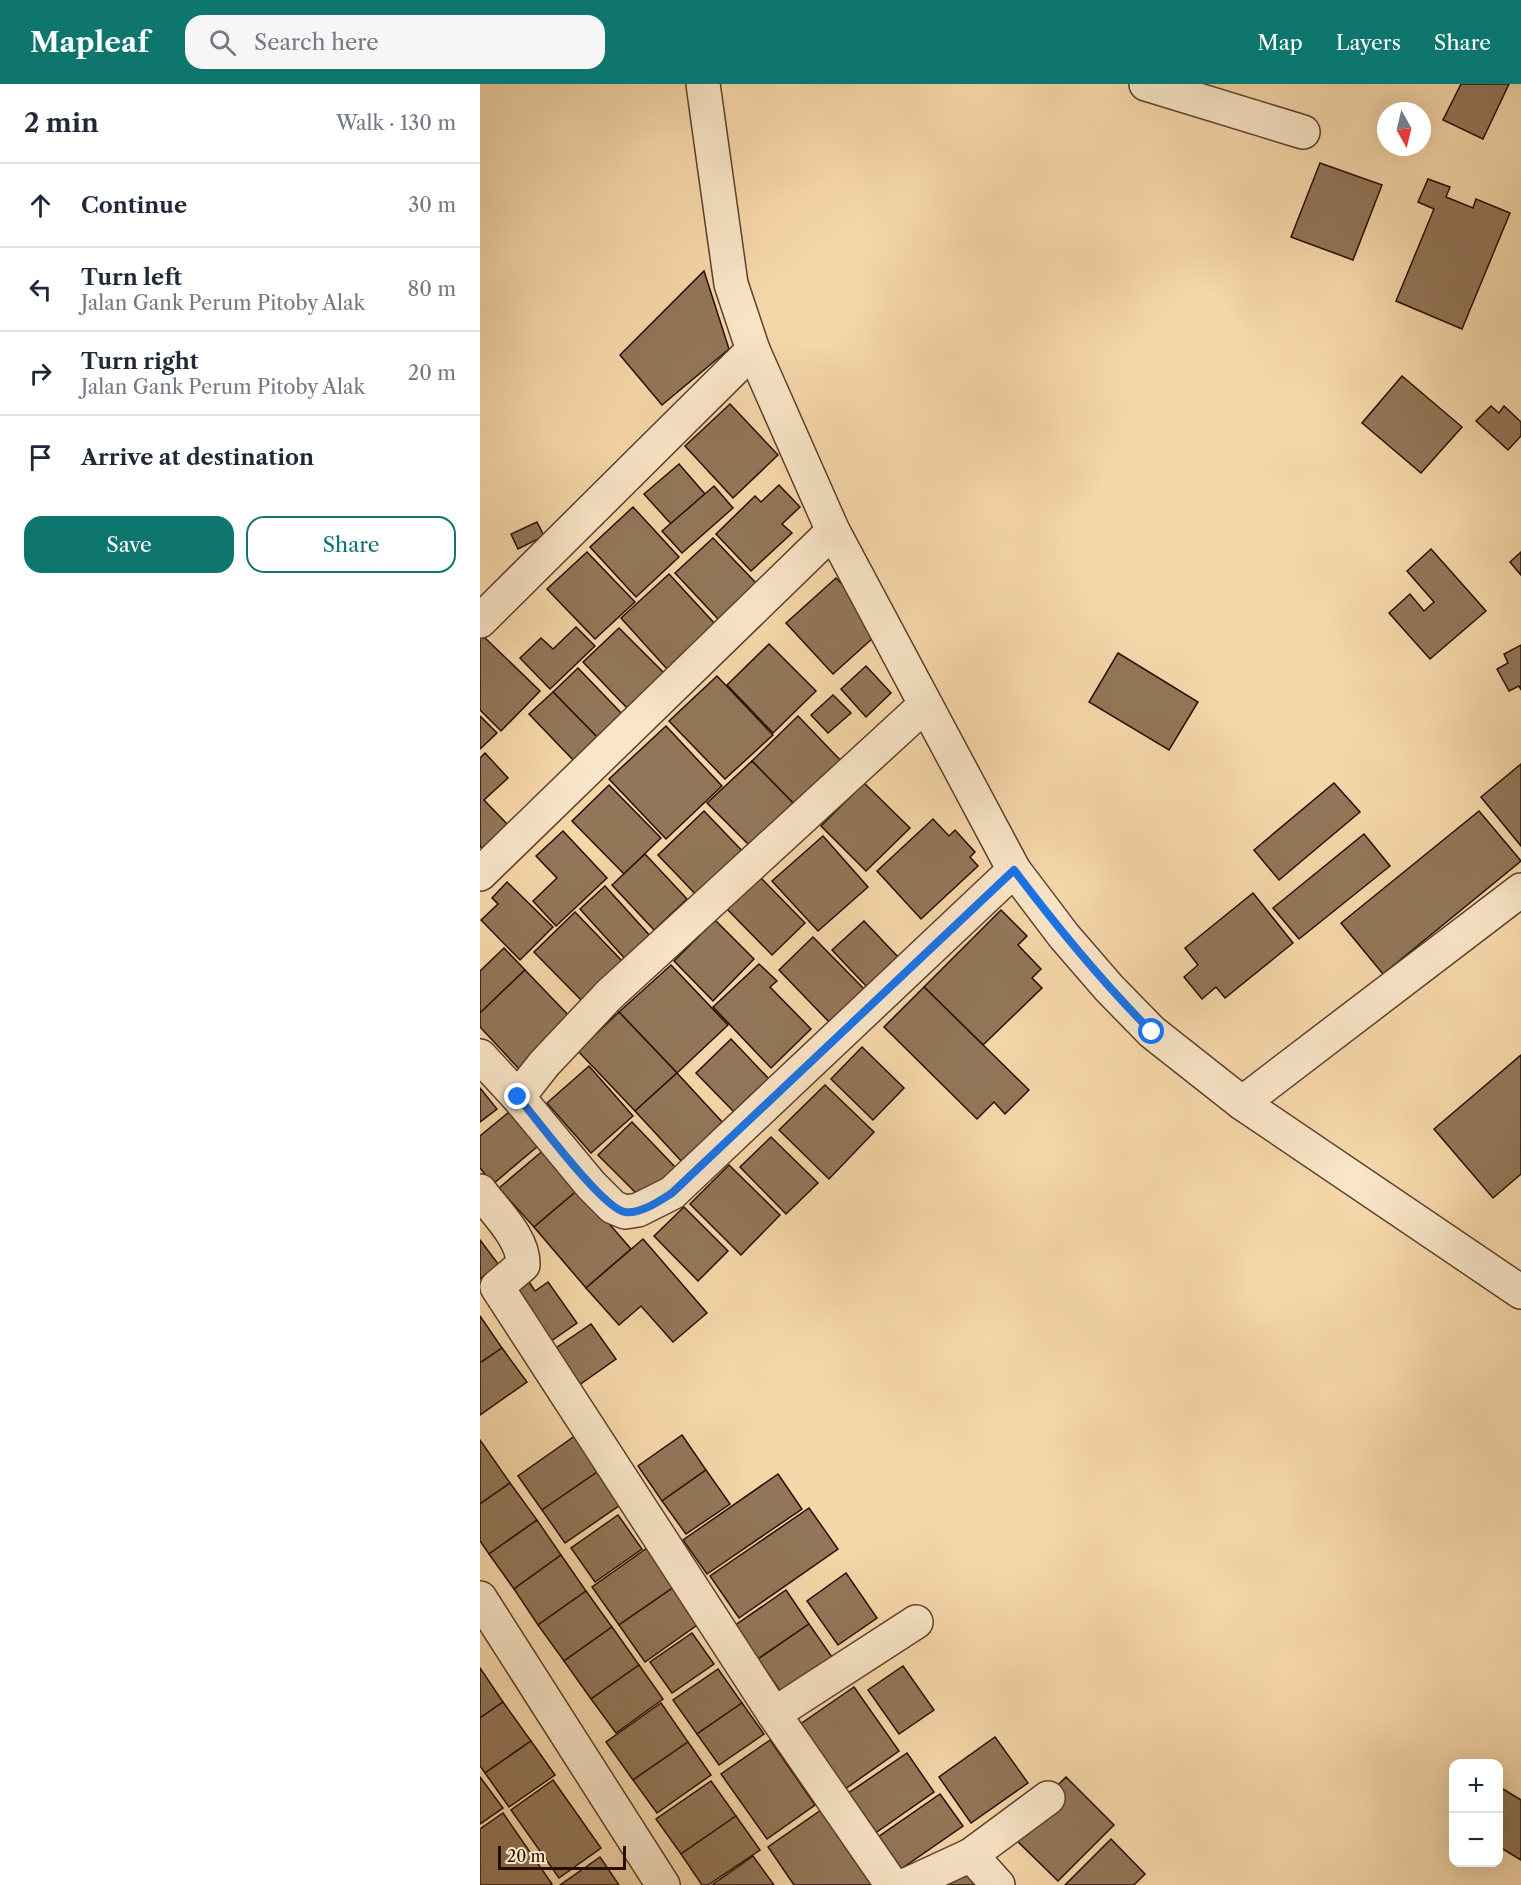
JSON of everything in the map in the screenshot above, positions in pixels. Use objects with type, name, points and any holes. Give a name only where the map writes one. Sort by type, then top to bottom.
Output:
[{"type":"street","points":[[703,84],[731,284],[753,350],[833,531],[1014,870],[1064,936],[1109,988],[1152,1032],[1242,1103],[1521,1292]]},
{"type":"street","points":[[1146,84],[1303,132]]},
{"type":"street","points":[[480,621],[753,350]]},
{"type":"street","points":[[480,874],[833,531]]},
{"type":"street","points":[[518,1097],[544,1064],[609,995],[925,705]]},
{"type":"street","points":[[480,1056],[518,1097],[591,1185],[613,1207],[625,1212],[654,1204],[672,1193],[1014,870]]},
{"type":"street","points":[[1242,1103],[1521,890]]},
{"type":"street","points":[[480,1191],[518,1243],[523,1257],[523,1264],[488,1292],[892,1885]]},
{"type":"street","points":[[480,1598],[663,1885]]},
{"type":"street","points":[[774,1714],[916,1622]]},
{"type":"street","points":[[906,1885],[971,1855],[1048,1798]]},
{"type":"street","points":[[971,1855],[998,1885]]},
{"type":"building","points":[[1461,84],[1509,84],[1483,139],[1443,120]]},
{"type":"building","points":[[1320,163],[1382,185],[1353,260],[1291,237]]},
{"type":"building","points":[[1428,179],[1450,187],[1446,197],[1473,208],[1476,199],[1510,213],[1462,329],[1396,301],[1434,209],[1418,202]]},
{"type":"building","points":[[704,271],[729,349],[662,405],[620,355]]},
{"type":"building","points":[[1402,376],[1462,427],[1421,473],[1362,423]]},
{"type":"building","points":[[730,404],[778,455],[733,498],[685,446]]},
{"type":"building","points":[[1491,406],[1499,413],[1504,406],[1521,422],[1521,436],[1508,450],[1476,421]]},
{"type":"building","points":[[679,464],[705,494],[671,524],[644,494]]},
{"type":"building","points":[[779,485],[800,507],[782,524],[792,533],[751,571],[716,534],[755,496],[761,502]]},
{"type":"building","points":[[714,486],[733,508],[682,553],[662,531]]},
{"type":"building","points":[[633,507],[679,557],[636,597],[590,547]]},
{"type":"building","points":[[537,522],[544,536],[518,549],[511,534]]},
{"type":"building","points":[[713,538],[756,583],[718,619],[675,573]]},
{"type":"building","points":[[1431,549],[1486,611],[1430,659],[1389,613],[1410,594],[1424,611],[1434,602],[1407,571]]},
{"type":"building","points":[[587,552],[635,602],[595,639],[547,589]]},
{"type":"building","points":[[1521,552],[1521,575],[1510,562]]},
{"type":"building","points":[[669,574],[716,625],[667,669],[621,618]]},
{"type":"building","points":[[836,578],[884,628],[833,674],[786,623]]},
{"type":"building","points":[[576,627],[595,646],[550,689],[520,658],[541,638],[553,649]]},
{"type":"building","points":[[619,628],[664,673],[627,708],[583,662]]},
{"type":"building","points":[[483,636],[540,691],[501,731],[480,710],[480,639]]},
{"type":"building","points":[[769,644],[816,691],[773,733],[727,685]]},
{"type":"building","points":[[1521,645],[1521,690],[1519,686],[1509,691],[1497,669],[1508,663],[1504,654]]},
{"type":"building","points":[[1118,653],[1198,702],[1169,750],[1089,702]]},
{"type":"building","points":[[866,666],[891,693],[866,717],[841,689]]},
{"type":"building","points":[[578,668],[624,716],[599,739],[553,692]]},
{"type":"building","points":[[717,676],[773,735],[725,779],[669,721]]},
{"type":"building","points":[[553,692],[599,739],[575,762],[529,714]]},
{"type":"building","points":[[833,695],[851,713],[828,733],[811,715]]},
{"type":"building","points":[[480,716],[497,733],[480,749]]},
{"type":"building","points":[[798,716],[845,765],[799,809],[752,761]]},
{"type":"building","points":[[666,726],[722,786],[666,839],[609,779]]},
{"type":"building","points":[[485,753],[508,778],[484,800],[511,828],[485,852],[480,846],[480,758]]},
{"type":"building","points":[[752,761],[799,809],[755,851],[707,803]]},
{"type":"building","points":[[1521,764],[1521,846],[1481,797]]},
{"type":"building","points":[[864,783],[910,828],[866,871],[821,826]]},
{"type":"building","points":[[1334,783],[1360,812],[1279,880],[1254,850]]},
{"type":"building","points":[[609,785],[661,838],[624,874],[572,821]]},
{"type":"building","points":[[704,811],[748,857],[702,901],[658,855]]},
{"type":"building","points":[[1479,811],[1521,861],[1383,974],[1341,923]]},
{"type":"building","points":[[933,819],[949,836],[955,830],[975,852],[970,857],[978,866],[921,919],[877,871]]},
{"type":"building","points":[[563,831],[607,878],[556,926],[533,901],[557,878],[536,856]]},
{"type":"building","points":[[1364,834],[1390,866],[1299,939],[1273,908]]},
{"type":"building","points":[[823,836],[868,887],[818,931],[772,881]]},
{"type":"building","points":[[645,854],[687,899],[654,930],[612,885]]},
{"type":"building","points":[[760,877],[805,923],[772,955],[727,909]]},
{"type":"building","points":[[507,882],[553,927],[520,960],[481,920],[498,904],[492,898]]},
{"type":"building","points":[[605,886],[652,938],[627,961],[580,909]]},
{"type":"building","points":[[1253,893],[1293,943],[1225,998],[1216,987],[1202,999],[1184,977],[1198,965],[1185,948]]},
{"type":"building","points":[[1001,910],[1027,936],[1018,945],[1041,969],[1032,978],[1042,988],[983,1045],[924,987]]},
{"type":"building","points":[[575,912],[625,964],[584,1003],[534,952]]},
{"type":"building","points":[[715,920],[754,959],[713,1001],[674,961]]},
{"type":"building","points":[[864,921],[899,958],[867,987],[832,950]]},
{"type":"building","points":[[813,937],[866,991],[831,1024],[779,970]]},
{"type":"building","points":[[504,948],[525,970],[480,1013],[480,971]]},
{"type":"building","points":[[759,964],[777,981],[770,987],[811,1029],[771,1068],[713,1007]]},
{"type":"building","points":[[671,965],[728,1025],[677,1073],[619,1012]]},
{"type":"building","points":[[525,970],[574,1021],[521,1071],[480,1027],[480,1013]]},
{"type":"building","points":[[924,987],[1029,1090],[1005,1114],[994,1102],[977,1119],[884,1027]]},
{"type":"building","points":[[619,1012],[677,1073],[635,1111],[578,1051]]},
{"type":"building","points":[[731,1039],[769,1079],[734,1112],[696,1073]]},
{"type":"building","points":[[862,1047],[904,1088],[873,1120],[831,1079]]},
{"type":"building","points":[[1521,1055],[1521,1174],[1493,1198],[1434,1129]]},
{"type":"building","points":[[589,1066],[633,1116],[591,1153],[547,1103]]},
{"type":"building","points":[[677,1073],[724,1124],[683,1163],[635,1111]]},
{"type":"building","points":[[825,1085],[874,1132],[829,1179],[779,1130]]},
{"type":"building","points":[[480,1088],[497,1109],[480,1122]]},
{"type":"building","points":[[515,1107],[544,1141],[493,1184],[480,1168],[480,1136]]},
{"type":"building","points":[[632,1122],[676,1168],[643,1200],[598,1155]]},
{"type":"building","points":[[771,1137],[818,1183],[786,1214],[740,1167]]},
{"type":"building","points":[[552,1143],[586,1183],[534,1227],[499,1188]]},
{"type":"building","points":[[729,1165],[780,1215],[741,1255],[690,1204]]},
{"type":"building","points":[[579,1189],[631,1249],[586,1288],[534,1227]]},
{"type":"building","points":[[684,1207],[728,1251],[698,1281],[654,1236]]},
{"type":"building","points":[[643,1239],[707,1313],[673,1342],[641,1306],[619,1325],[586,1288]]},
{"type":"building","points":[[480,1240],[499,1265],[480,1279]]},
{"type":"building","points":[[529,1282],[535,1291],[548,1282],[577,1323],[544,1346],[509,1296]]},
{"type":"building","points":[[480,1316],[502,1348],[480,1363]]},
{"type":"building","points":[[591,1324],[616,1359],[572,1390],[547,1354]]},
{"type":"building","points":[[502,1348],[527,1382],[480,1415],[480,1363]]},
{"type":"building","points":[[579,1433],[603,1468],[542,1510],[518,1476]]},
{"type":"building","points":[[682,1435],[706,1470],[662,1501],[638,1466]]},
{"type":"building","points":[[480,1440],[510,1483],[480,1504]]},
{"type":"building","points":[[603,1468],[626,1501],[565,1543],[542,1510]]},
{"type":"building","points":[[706,1470],[730,1504],[686,1534],[662,1501]]},
{"type":"building","points":[[778,1474],[802,1509],[707,1574],[683,1540]]},
{"type":"building","points":[[510,1483],[537,1520],[489,1554],[480,1541],[480,1504]]},
{"type":"building","points":[[809,1508],[838,1549],[739,1618],[710,1576]]},
{"type":"building","points":[[618,1515],[642,1549],[595,1582],[571,1548]]},
{"type":"building","points":[[537,1520],[561,1555],[514,1589],[489,1554]]},
{"type":"building","points":[[647,1548],[674,1587],[619,1625],[592,1587]]},
{"type":"building","points":[[561,1555],[586,1591],[538,1625],[514,1589]]},
{"type":"building","points":[[846,1573],[877,1618],[838,1645],[807,1601]]},
{"type":"building","points":[[674,1587],[700,1623],[645,1662],[619,1625]]},
{"type":"building","points":[[786,1590],[809,1624],[758,1659],[734,1626]]},
{"type":"building","points":[[586,1591],[612,1627],[564,1661],[538,1625]]},
{"type":"building","points":[[809,1624],[832,1657],[781,1692],[758,1659]]},
{"type":"building","points":[[612,1627],[639,1665],[591,1699],[564,1661]]},
{"type":"building","points":[[692,1633],[714,1664],[672,1693],[650,1662]]},
{"type":"building","points":[[639,1665],[663,1699],[616,1733],[591,1699]]},
{"type":"building","points":[[903,1666],[934,1710],[899,1734],[868,1690]]},
{"type":"building","points":[[480,1668],[503,1702],[480,1718]]},
{"type":"building","points":[[718,1669],[742,1703],[697,1734],[673,1700]]},
{"type":"building","points":[[854,1687],[899,1751],[845,1789],[799,1725]]},
{"type":"building","points":[[503,1702],[531,1741],[485,1773],[480,1766],[480,1718]]},
{"type":"building","points":[[661,1703],[688,1742],[633,1780],[606,1742]]},
{"type":"building","points":[[742,1703],[764,1734],[719,1765],[697,1734]]},
{"type":"building","points":[[995,1737],[1028,1783],[971,1823],[939,1777]]},
{"type":"building","points":[[770,1740],[815,1805],[767,1839],[721,1774]]},
{"type":"building","points":[[531,1741],[555,1775],[509,1807],[485,1773]]},
{"type":"building","points":[[688,1742],[711,1775],[657,1813],[633,1780]]},
{"type":"building","points":[[907,1753],[934,1792],[874,1834],[847,1794]]},
{"type":"building","points":[[480,1777],[503,1808],[480,1824]]},
{"type":"building","points":[[1066,1777],[1114,1825],[1058,1881],[1009,1833]]},
{"type":"building","points":[[553,1780],[601,1848],[559,1878],[511,1810]]},
{"type":"building","points":[[711,1781],[736,1816],[681,1854],[656,1819]]},
{"type":"building","points":[[1503,1789],[1521,1800],[1521,1860],[1503,1849]]},
{"type":"building","points":[[940,1794],[963,1826],[901,1869],[878,1837]]},
{"type":"building","points":[[821,1810],[872,1883],[870,1885],[794,1885],[768,1847]]},
{"type":"building","points":[[503,1813],[552,1884],[480,1885],[480,1829]]},
{"type":"building","points":[[736,1816],[760,1850],[708,1885],[702,1885],[681,1854]]},
{"type":"building","points":[[1111,1839],[1145,1874],[1134,1885],[1065,1885]]},
{"type":"building","points":[[753,1856],[774,1885],[712,1885]]},
{"type":"building","points":[[600,1857],[619,1885],[560,1885]]},
{"type":"building","points":[[973,1857],[993,1885],[933,1885]]},
{"type":"route","points":[[518,1097],[591,1185],[613,1207],[625,1212],[654,1204],[672,1193],[1014,870],[1064,936],[1109,988],[1152,1032]]}]
